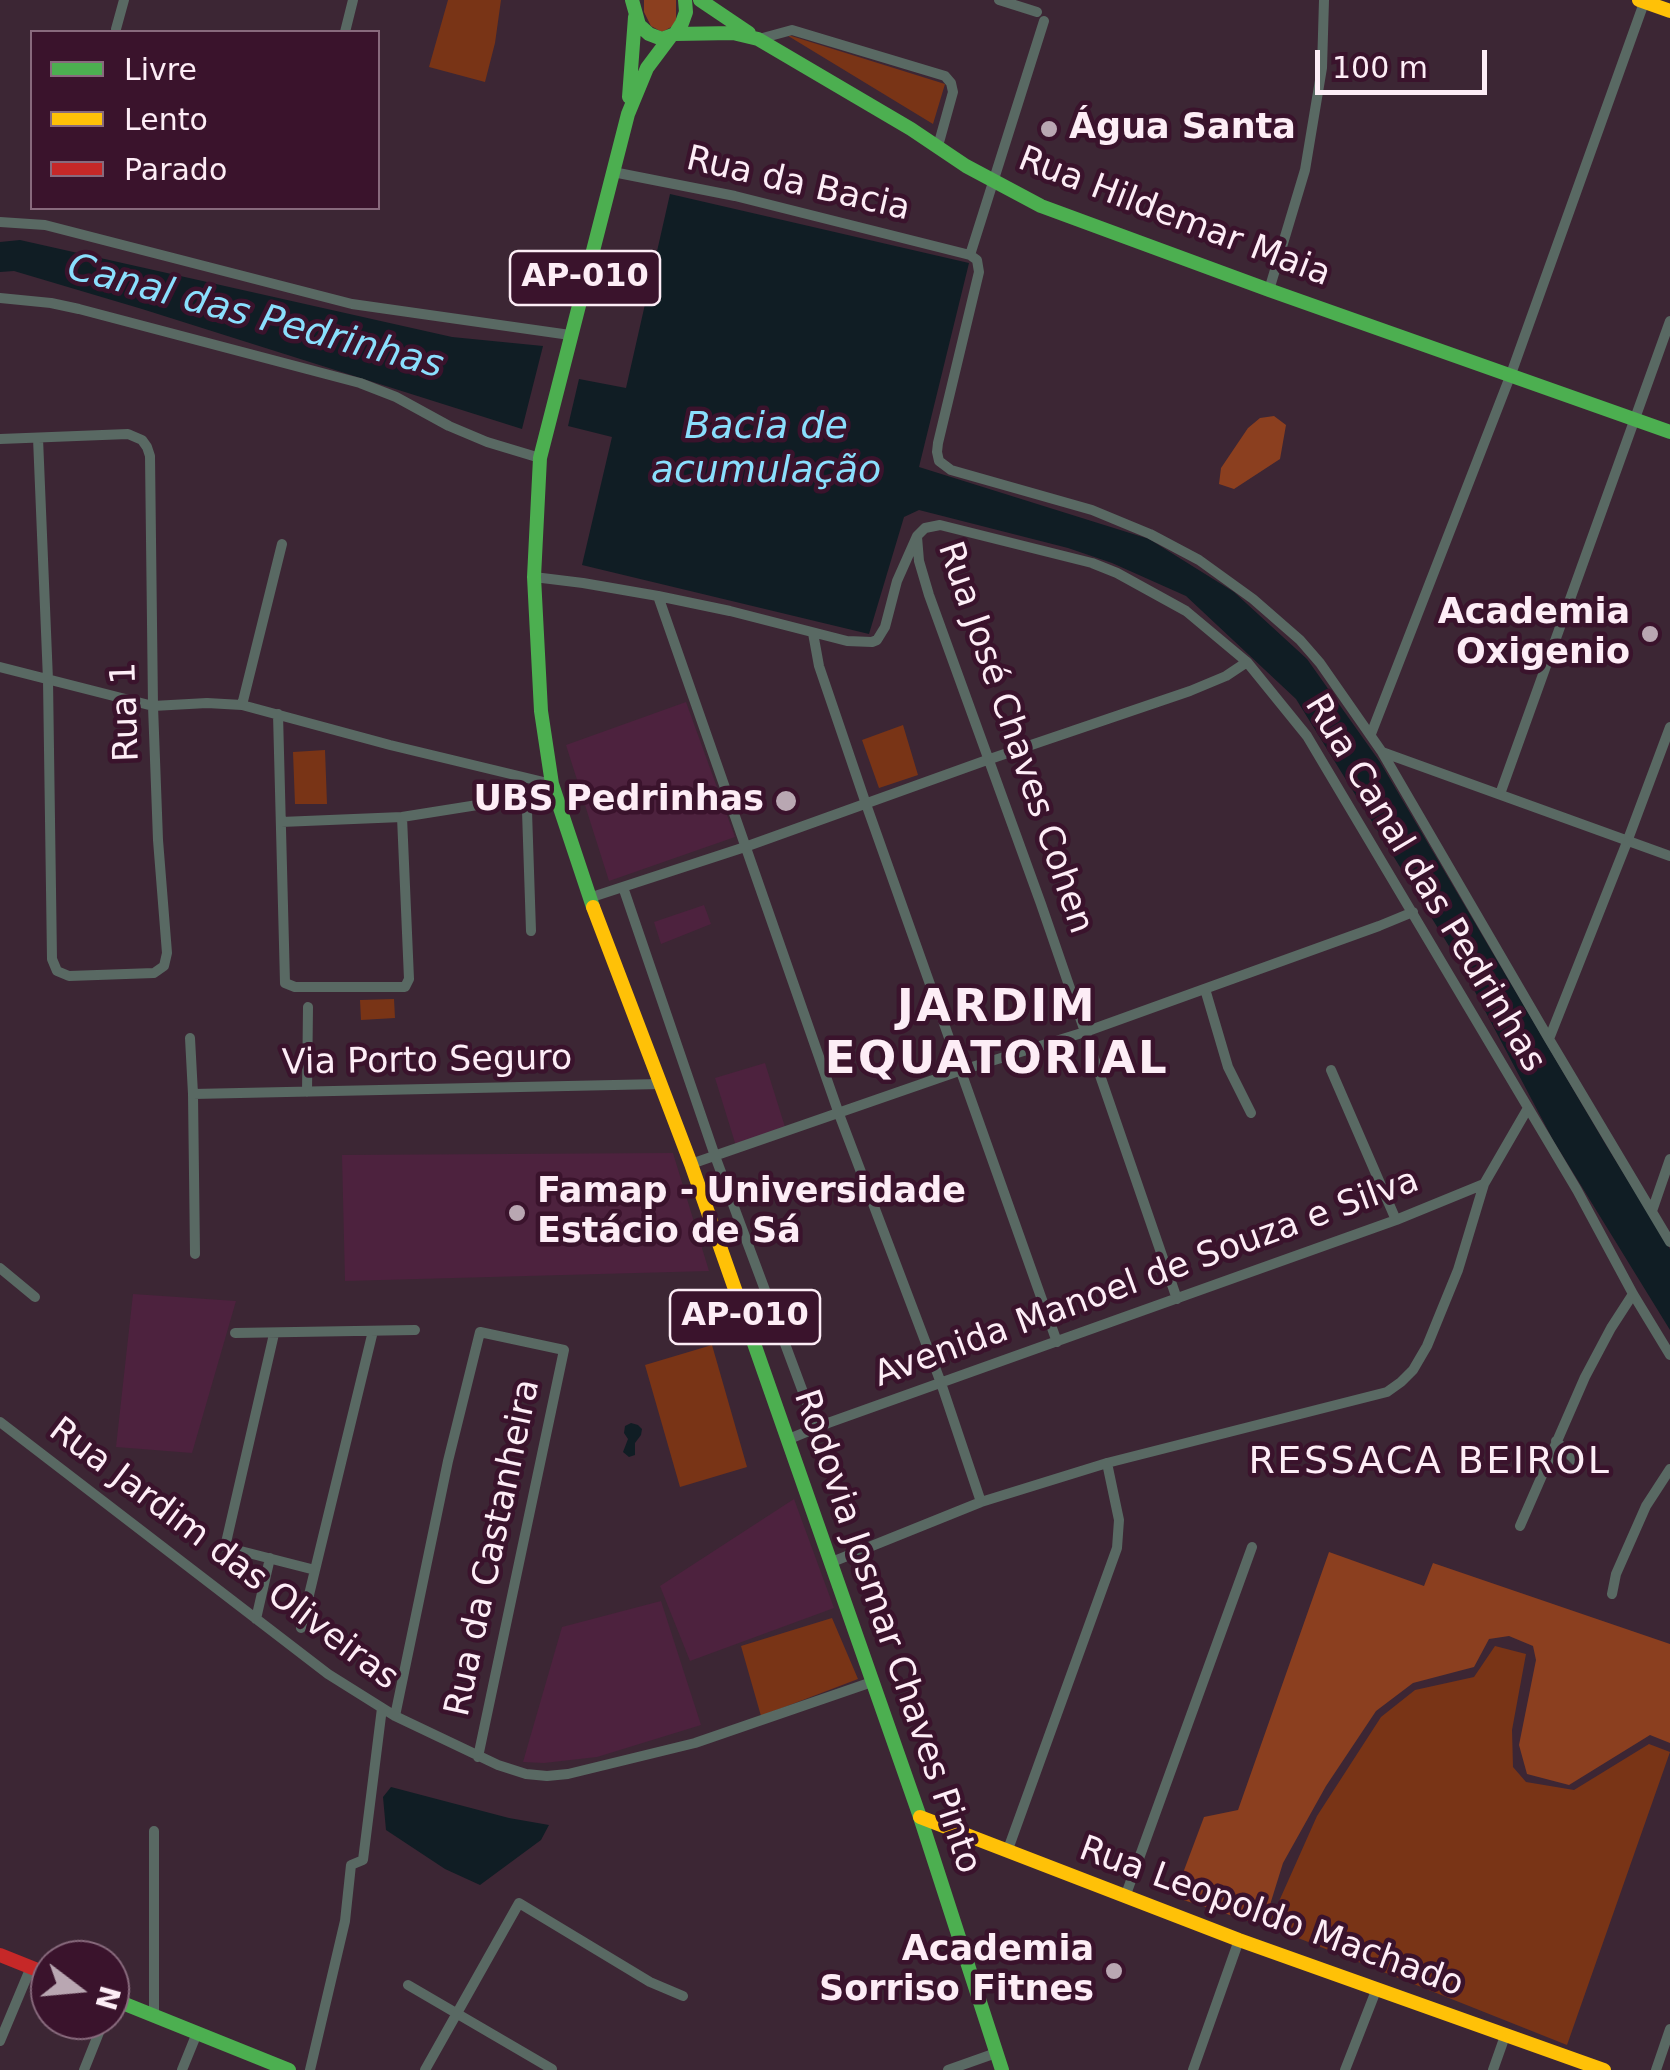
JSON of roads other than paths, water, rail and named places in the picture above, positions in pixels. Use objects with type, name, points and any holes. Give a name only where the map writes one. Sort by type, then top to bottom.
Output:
[{"type":"main road","name":"AP-010","points":[[632,0],[636,17]]},
{"type":"main road","name":"AP-010","points":[[673,35],[682,24],[685,0]]},
{"type":"main road","points":[[700,0],[758,39]]},
{"type":"main road","points":[[1643,1],[1670,11]]},
{"type":"main road","points":[[636,17],[649,34],[662,39],[673,35]]},
{"type":"main road","name":"Rodovia Josmar Chaves Pinto","points":[[628,114],[636,17]]},
{"type":"main road","name":"Rua Hildemar Maia","points":[[673,35],[734,33],[758,39],[966,166],[1041,206],[1670,432]]},
{"type":"main road","name":"Rodovia Josmar Chaves Pinto","points":[[673,35],[647,68],[628,114],[540,458],[534,577],[541,712],[552,784],[832,1562],[1002,2070]]},
{"type":"main road","name":"Rua Leopoldo Machado","points":[[920,1817],[1240,1940],[1604,2070]]},
{"type":"main road","points":[[0,1955],[30,1967]]},
{"type":"main road","points":[[130,2007],[280,2068]]},
{"type":"street","points":[[116,29],[124,0]]},
{"type":"street","points":[[346,30],[353,0]]},
{"type":"street","points":[[970,255],[1040,16],[999,0]]},
{"type":"street","points":[[1268,290],[1306,170],[1322,68],[1324,0]]},
{"type":"street","points":[[1371,734],[1511,374],[1643,1]]},
{"type":"street","points":[[758,39],[792,30],[945,76],[952,82],[952,92],[938,146]]},
{"type":"street","name":"Rua da Bacia","points":[[613,172],[735,196],[970,255]]},
{"type":"street","points":[[0,222],[46,225],[352,304],[570,336]]},
{"type":"street","name":"Rua Canal das Pedrinhas","points":[[970,255],[977,260],[979,272],[937,452],[939,460],[950,470],[1116,518],[1199,560],[1300,640],[1371,734],[1670,1242]]},
{"type":"street","points":[[0,298],[79,309],[360,383],[487,442],[540,458]]},
{"type":"street","points":[[1500,794],[1670,320]]},
{"type":"street","name":"Rua 1","points":[[38,438],[128,434],[142,440],[150,456],[153,706],[167,952],[164,966],[154,972],[76,977],[60,973],[54,964],[48,680]]},
{"type":"street","points":[[0,439],[38,438],[48,680]]},
{"type":"street","name":"Rua Canal das Pedrinhas","points":[[917,536],[931,526],[948,526],[1092,563],[1186,610],[1247,662],[1307,736],[1577,1190],[1670,1356]]},
{"type":"street","points":[[534,577],[658,596],[847,641],[872,642],[885,627],[897,581],[917,536]]},
{"type":"street","name":"Rua José Chaves Cohen","points":[[917,536],[919,561],[929,594],[1177,1299]]},
{"type":"street","points":[[242,705],[282,544]]},
{"type":"street","points":[[658,596],[981,1502]]},
{"type":"street","points":[[813,633],[819,666],[866,804],[1056,1342]]},
{"type":"street","points":[[590,898],[1213,682],[1247,662]]},
{"type":"street","points":[[0,667],[153,706],[242,705],[552,784]]},
{"type":"street","points":[[278,714],[285,983],[295,987],[405,986],[410,979],[402,817]]},
{"type":"street","points":[[1549,1039],[1670,727]]},
{"type":"street","points":[[1382,752],[1670,856]]},
{"type":"street","points":[[281,822],[402,817],[518,801],[527,811],[531,932]]},
{"type":"street","points":[[623,887],[716,1156],[822,1425]]},
{"type":"street","points":[[691,1164],[1086,1032],[1412,912]]},
{"type":"street","points":[[1204,988],[1228,1067],[1251,1113]]},
{"type":"street","points":[[307,1092],[308,1006]]},
{"type":"street","points":[[190,1038],[195,1254]]},
{"type":"street","points":[[1331,1070],[1396,1220]]},
{"type":"street","name":"Via Porto Seguro","points":[[193,1094],[662,1084]]},
{"type":"street","points":[[832,1562],[981,1502],[1107,1464],[1387,1392],[1413,1370],[1439,1320],[1484,1184],[1528,1108]]},
{"type":"street","points":[[1652,1211],[1670,1160]]},
{"type":"street","name":"Avenida Manoel de Souza e Silva","points":[[788,1439],[1396,1220],[1484,1184]]},
{"type":"street","points":[[0,1268],[35,1297]]},
{"type":"street","points":[[1520,1526],[1593,1360],[1633,1294]]},
{"type":"street","points":[[235,1332],[415,1330]]},
{"type":"street","points":[[301,1628],[373,1331]]},
{"type":"street","name":"Rua da Castanheira","points":[[395,1716],[448,1461],[480,1332],[564,1350],[478,1758]]},
{"type":"street","points":[[274,1334],[224,1547],[315,1570]]},
{"type":"street","name":"Rua Jardim das Oliveiras","points":[[0,1422],[328,1674],[395,1716],[478,1758],[526,1774],[568,1774],[695,1743],[872,1682]]},
{"type":"street","points":[[1556,1441],[1576,1460]]},
{"type":"street","points":[[1007,1852],[1117,1548],[1119,1520],[1107,1464]]},
{"type":"street","points":[[1612,1594],[1616,1574],[1646,1506],[1670,1468]]},
{"type":"street","points":[[1125,1896],[1252,1547]]},
{"type":"street","points":[[256,1619],[270,1558]]},
{"type":"street","points":[[310,2070],[345,1920],[351,1865],[363,1860],[382,1708]]},
{"type":"street","points":[[154,1831],[154,2015]]},
{"type":"street","points":[[425,2070],[520,1903],[650,1982],[683,1996]]},
{"type":"street","points":[[1193,2070],[1240,1940]]},
{"type":"street","points":[[0,2041],[30,1967]]},
{"type":"street","points":[[408,1985],[552,2069]]},
{"type":"street","points":[[1346,2070],[1377,1988]]},
{"type":"street","points":[[1656,2070],[1670,2030]]},
{"type":"street","points":[[182,2070],[197,2032]]},
{"type":"street","points":[[1492,2070],[1505,2036]]},
{"type":"street","points":[[84,2070],[96,2040]]},
{"type":"street","points":[[948,2070],[996,2053]]},
{"type":"water","name":"Bacia de acumulação","points":[[670,194],[969,263],[919,467],[1149,539],[1234,592],[1307,659],[1380,762],[1670,1249],[1670,1330],[1553,1140],[1462,967],[1296,699],[1186,596],[1068,548],[919,510],[904,517],[869,634],[582,565],[612,437],[568,426],[579,379],[626,388]]},
{"type":"water","name":"Canal das Pedrinhas","points":[[20,240],[452,337],[543,346],[522,429],[142,309],[14,271],[0,272],[0,242]]},
{"type":"water","points":[[631,1423],[642,1429],[635,1443],[635,1455],[629,1457],[623,1452],[628,1439],[624,1433],[625,1426]]},
{"type":"water","points":[[391,1787],[549,1825],[541,1840],[480,1885],[445,1869],[386,1830],[383,1797]]},
{"type":"place","name":"Água Santa","points":[[1049,129]]},
{"type":"place","name":"Academia Oxigenio","points":[[1650,634]]},
{"type":"place","name":"UBS Pedrinhas","points":[[786,801]]},
{"type":"place","name":"Famap - Universidade Estácio de Sá","points":[[517,1213]]},
{"type":"place","name":"Academia Sorriso Fitnes","points":[[1114,1971]]},
{"type":"district","name":"JARDIM EQUATORIAL","points":[[997,1035]]},
{"type":"district","name":"RESSACA BEIROL","points":[[1430,1463]]}]
